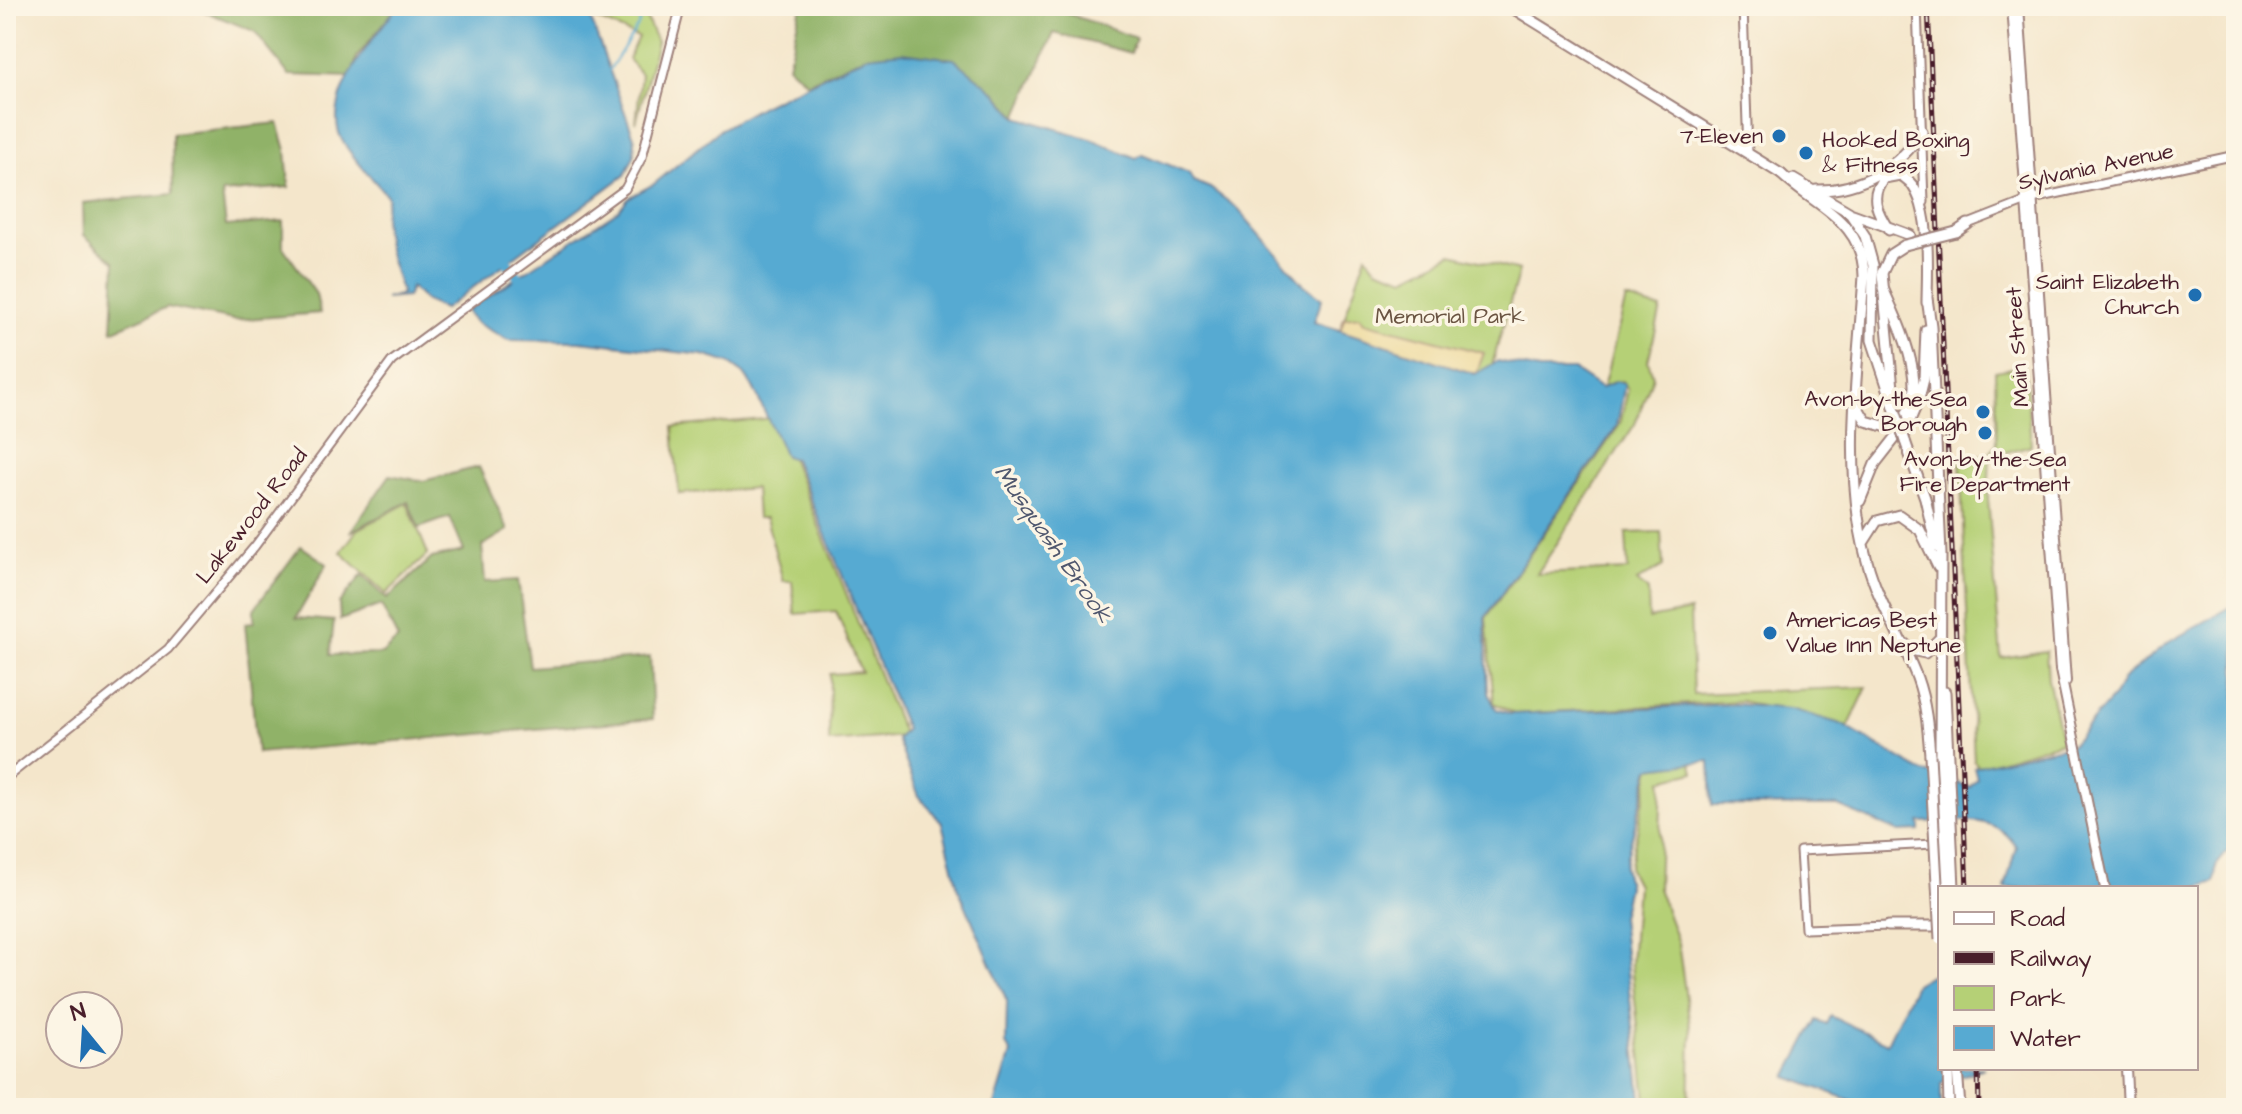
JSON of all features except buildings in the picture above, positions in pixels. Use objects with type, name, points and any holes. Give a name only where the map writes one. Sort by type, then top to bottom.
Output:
[{"type":"main road","points":[[1509,6],[1781,174],[1838,215],[1853,233],[1861,249],[1864,276],[1855,403],[1863,544],[1873,582],[1918,680],[1940,757],[1953,837],[1954,886]]},
{"type":"main road","points":[[1520,6],[1558,34]]},
{"type":"main road","name":"Main Street","points":[[2012,6],[2060,670],[2105,886]]},
{"type":"main road","name":"Main Street","points":[[2019,6],[2028,200]]},
{"type":"main road","points":[[1813,190],[1843,189],[1894,165],[1911,151],[1922,131]]},
{"type":"main road","points":[[1781,174],[1908,240]]},
{"type":"main road","points":[[1859,505],[1875,464],[1911,418],[1924,379],[1927,298],[1924,202],[1904,176],[1895,174],[1882,179],[1876,201],[1889,230]]},
{"type":"main road","points":[[1849,212],[1865,236],[1872,256],[1872,340],[1928,511],[1940,570]]},
{"type":"main road","points":[[1895,410],[1883,288],[1886,259],[1908,240],[1968,224]]},
{"type":"main road","points":[[1855,403],[1866,421],[1887,427],[1902,419],[1911,401],[1914,382],[1911,356],[1883,288]]},
{"type":"main road","points":[[1927,298],[1931,326],[1940,570],[1940,757],[1934,844],[1938,907]]},
{"type":"main road","points":[[1863,544],[1877,521],[1899,515],[1920,530],[1940,570]]},
{"type":"main road","points":[[1940,608],[1940,757],[1946,886]]},
{"type":"main road","points":[[1899,638],[1911,650],[1925,653],[1932,650],[1940,636]]},
{"type":"main road","points":[[1888,926],[1938,926]]},
{"type":"main road","points":[[1948,1070],[1949,1108]]},
{"type":"main road","points":[[1957,1070],[1960,1108]]},
{"type":"main road","points":[[2126,1070],[2128,1108]]},
{"type":"street","name":"Lakewood Road","points":[[6,778],[168,649],[255,546],[385,369],[435,328],[618,194],[634,177],[681,6]]},
{"type":"street","points":[[1743,6],[1748,154]]},
{"type":"street","points":[[1917,6],[1924,202]]},
{"type":"street","name":"Sylvania Avenue","points":[[1968,224],[2028,200],[2236,155]]},
{"type":"street","points":[[1888,926],[1805,929],[1800,851],[1934,844]]},
{"type":"green space","points":[[191,6],[398,6],[357,57],[352,77],[289,75],[254,31]]},
{"type":"green space","points":[[541,6],[630,6],[643,11],[657,42],[636,123],[641,74],[628,59],[638,37],[568,7]]},
{"type":"green space","points":[[801,6],[1047,6],[1136,38],[1131,53],[1054,33],[1017,117],[995,92],[866,56],[807,83],[788,66]]},
{"type":"green space","points":[[278,123],[286,150],[289,187],[222,193],[226,226],[283,221],[283,247],[316,294],[320,313],[234,320],[167,307],[112,331],[115,262],[84,235],[83,203],[173,194],[172,134]]},
{"type":"green space","name":"Memorial Park","points":[[1452,254],[1519,271],[1492,365],[1476,380],[1344,341],[1316,323],[1340,330],[1366,255],[1376,268],[1405,278]]},
{"type":"green space","points":[[1626,299],[1661,309],[1648,361],[1653,376],[1635,424],[1537,574],[1628,570],[1626,533],[1661,532],[1663,566],[1637,581],[1648,591],[1649,619],[1690,611],[1693,694],[1867,687],[1848,728],[1741,701],[1514,714],[1494,703],[1486,618],[1620,424],[1628,390],[1622,381],[1611,383],[1602,391]]},
{"type":"green space","points":[[2025,366],[2031,445],[1990,457],[1988,499],[2001,658],[2046,651],[2048,679],[2062,742],[1979,767],[1974,761],[1960,459],[1989,454],[1997,443],[1995,371]]},
{"type":"green space","points":[[775,418],[904,736],[829,742],[830,674],[861,672],[836,611],[795,614],[792,581],[783,581],[766,518],[757,518],[755,488],[679,494],[673,427]]},
{"type":"green space","points":[[479,467],[508,530],[482,546],[485,582],[518,580],[530,667],[650,657],[653,719],[257,753],[245,623],[254,622],[254,609],[301,546],[327,564],[296,618],[334,621],[330,655],[382,654],[398,639],[381,605],[340,620],[339,603],[362,575],[387,599],[432,558],[464,551],[450,517],[419,528],[408,502],[350,532],[390,475],[423,481]]},
{"type":"green space","points":[[407,503],[428,554],[386,594],[341,552],[357,530]]},
{"type":"green space","points":[[1691,761],[1694,772],[1662,780],[1658,888],[1678,943],[1691,1033],[1689,1108],[1647,1108],[1631,964],[1637,885],[1629,869],[1651,767]]},
{"type":"sand","points":[[1360,316],[1364,322],[1484,353],[1476,374],[1340,332],[1344,318]]},
{"type":"water","points":[[398,6],[510,6],[514,16],[590,17],[635,140],[634,156],[625,175],[444,309],[425,301],[411,287],[407,297],[385,299],[402,294],[385,234],[388,197],[346,146],[337,122],[339,105],[354,68]]},
{"type":"water","points":[[902,52],[954,59],[995,92],[1017,117],[1091,139],[1136,158],[1142,154],[1189,173],[1193,181],[1210,188],[1237,208],[1302,283],[1322,299],[1314,322],[1475,374],[1498,361],[1539,370],[1574,370],[1601,388],[1616,381],[1625,384],[1617,426],[1485,618],[1488,693],[1496,709],[1510,714],[1734,704],[1791,709],[1841,724],[1923,772],[1970,787],[1977,779],[1974,767],[2071,745],[2115,695],[2122,680],[2169,642],[2236,604],[2236,841],[2216,866],[2215,882],[2198,887],[2006,886],[2016,847],[1998,828],[1986,823],[1960,820],[1920,822],[1920,831],[1899,832],[1838,806],[1712,805],[1710,761],[1650,768],[1624,867],[1628,886],[1621,917],[1642,1108],[994,1108],[1011,1053],[1006,1044],[1007,1001],[958,888],[942,823],[919,796],[897,739],[906,729],[794,459],[785,456],[753,387],[744,374],[729,363],[703,355],[580,341],[508,340],[476,323],[466,311],[619,210],[628,198],[654,184],[721,129],[866,56]]},
{"type":"water","points":[[1938,970],[1938,1070],[1978,1070],[1941,1083],[1941,1108],[1857,1108],[1859,1103],[1787,1077],[1817,1020],[1827,1024],[1831,1016],[1887,1043],[1915,984]]},
{"type":"waterway","points":[[608,72],[639,24],[641,6]]},
{"type":"waterway","name":"Musquash Brook","points":[[500,254],[525,285]]},
{"type":"railway","points":[[1928,6],[1967,886]]},
{"type":"railway","points":[[1978,1070],[1979,1108]]},
{"type":"place","name":"7-Eleven","points":[[1779,136]]},
{"type":"place","name":"Hooked Boxing & Fitness","points":[[1806,153]]},
{"type":"place","name":"Saint Elizabeth Church","points":[[2195,295]]},
{"type":"place","name":"Avon-by-the-Sea Borough","points":[[1983,412]]},
{"type":"place","name":"Avon-by-the-Sea Fire Department","points":[[1985,433]]},
{"type":"place","name":"Americas Best Value Inn Neptune","points":[[1770,633]]}]
